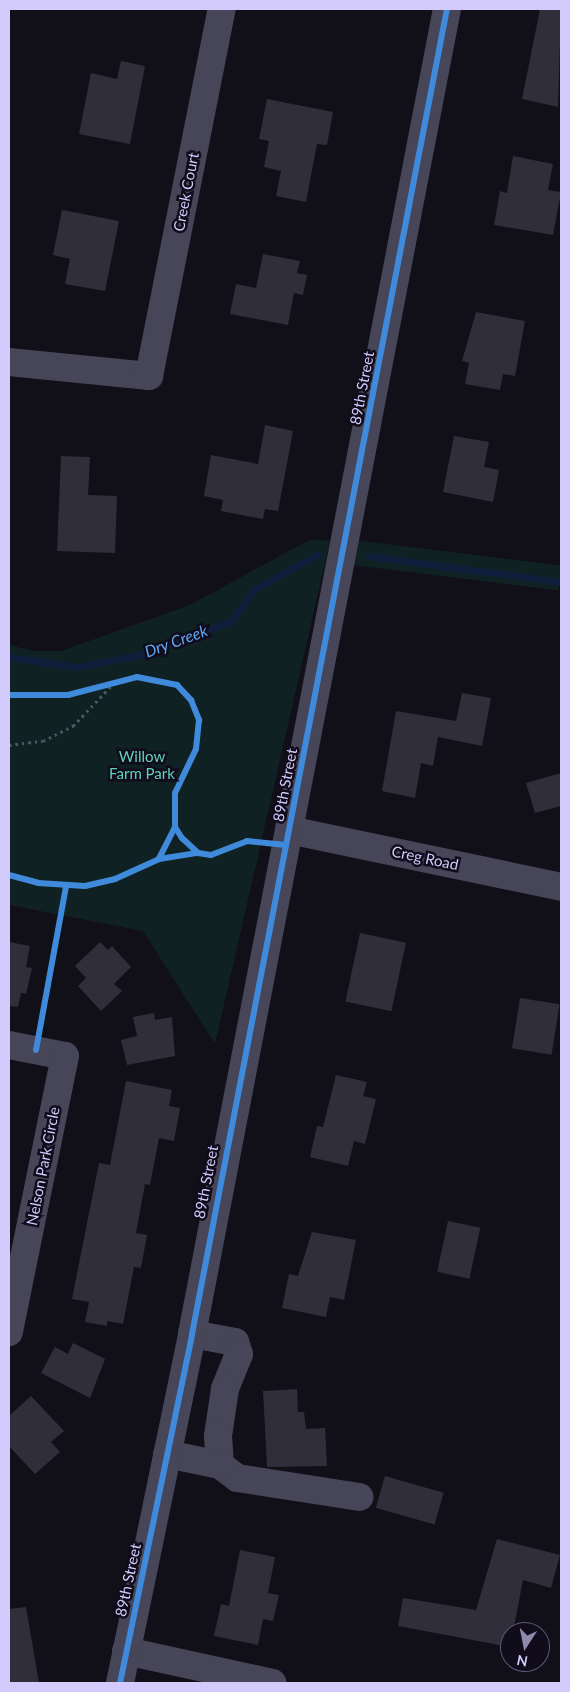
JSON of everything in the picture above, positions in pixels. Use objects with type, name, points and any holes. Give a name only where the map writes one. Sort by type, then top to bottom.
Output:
[{"type":"street","name":"Creek Court","points":[[9,362],[149,376],[222,9]]},
{"type":"street","name":"89th Street","points":[[120,1683],[192,1334],[447,9]]},
{"type":"street","name":"Creg Road","points":[[288,830],[561,887]]},
{"type":"street","name":"Nelson Park Circle","points":[[9,1045],[65,1056],[9,1332]]},
{"type":"street","points":[[192,1334],[235,1342],[239,1354],[225,1389],[218,1436],[220,1465]]},
{"type":"street","points":[[167,1454],[220,1465],[237,1478],[360,1498]]},
{"type":"street","points":[[126,1651],[273,1683]]},
{"type":"path","points":[[92,691],[116,683]]},
{"type":"path","points":[[9,745],[43,741],[73,726],[116,683]]},
{"type":"green space","name":"Willow Farm Park","points":[[311,539],[330,541],[215,1044],[143,931],[9,905],[9,645],[34,651],[61,651],[190,605]]},
{"type":"green space","points":[[345,539],[561,566],[558,590],[342,564]]},
{"type":"building","points":[[540,9],[561,9],[558,107],[522,99]]},
{"type":"building","points":[[121,61],[145,66],[130,144],[79,134],[91,73],[117,79]]},
{"type":"building","points":[[267,99],[333,112],[327,145],[317,144],[306,202],[276,196],[281,171],[264,167],[269,141],[259,139]]},
{"type":"building","points":[[513,156],[553,164],[548,190],[561,192],[553,235],[494,225],[500,191],[507,193]]},
{"type":"building","points":[[62,210],[119,221],[105,291],[65,284],[70,259],[53,255]]},
{"type":"building","points":[[263,254],[300,261],[297,273],[307,275],[303,295],[294,293],[288,325],[230,314],[236,284],[256,288]]},
{"type":"building","points":[[476,312],[525,321],[515,376],[503,374],[500,390],[465,384],[469,363],[462,361]]},
{"type":"building","points":[[265,425],[293,431],[278,511],[265,509],[263,519],[221,511],[223,500],[204,496],[211,455],[258,464]]},
{"type":"building","points":[[454,436],[489,442],[484,467],[499,470],[493,502],[443,492]]},
{"type":"building","points":[[61,456],[90,457],[88,495],[117,496],[115,553],[57,551]]},
{"type":"building","points":[[462,693],[491,698],[482,746],[438,737],[433,766],[421,763],[415,798],[382,791],[396,711],[456,721]]},
{"type":"building","points":[[561,773],[561,806],[535,813],[526,783]]},
{"type":"building","points":[[360,933],[406,943],[391,1011],[345,1001]]},
{"type":"building","points":[[9,942],[30,946],[26,967],[32,968],[26,994],[21,993],[18,1007],[9,1006]]},
{"type":"building","points":[[100,942],[108,950],[112,946],[131,967],[114,984],[122,991],[101,1011],[78,986],[86,978],[75,966]]},
{"type":"building","points":[[520,998],[560,1004],[552,1055],[512,1048]]},
{"type":"building","points":[[154,1013],[155,1020],[172,1017],[175,1056],[127,1065],[121,1040],[137,1036],[133,1017]]},
{"type":"building","points":[[336,1075],[367,1082],[363,1096],[376,1099],[365,1144],[354,1141],[348,1166],[310,1157],[317,1126],[323,1127]]},
{"type":"building","points":[[126,1081],[172,1090],[169,1106],[180,1108],[174,1141],[159,1138],[150,1185],[145,1184],[136,1233],[147,1235],[141,1268],[134,1267],[123,1324],[107,1321],[107,1326],[85,1322],[89,1302],[72,1299],[99,1163],[110,1165]]},
{"type":"building","points":[[448,1221],[480,1228],[469,1279],[437,1272]]},
{"type":"building","points":[[312,1232],[356,1240],[344,1300],[330,1297],[326,1317],[282,1308],[289,1274],[298,1276]]},
{"type":"building","points":[[73,1343],[105,1359],[90,1398],[41,1373],[55,1347],[68,1354]]},
{"type":"building","points":[[297,1389],[298,1412],[304,1412],[306,1429],[325,1428],[327,1466],[267,1467],[263,1391]]},
{"type":"building","points":[[31,1396],[64,1431],[51,1442],[60,1452],[35,1474],[9,1446],[9,1416]]},
{"type":"building","points":[[385,1476],[444,1493],[435,1525],[376,1508]]},
{"type":"building","points":[[497,1539],[560,1555],[551,1588],[523,1580],[515,1622],[500,1622],[500,1645],[398,1626],[403,1598],[476,1610]]},
{"type":"building","points":[[240,1550],[275,1557],[268,1593],[279,1595],[273,1621],[263,1619],[258,1645],[214,1636],[221,1604],[229,1606]]},
{"type":"building","points":[[26,1607],[39,1683],[9,1683],[9,1609]]},
{"type":"waterway","name":"Dry Creek","points":[[9,657],[77,667],[143,654],[230,622],[253,590],[318,554]]},
{"type":"waterway","name":"Dry Creek","points":[[369,556],[561,582]]},
{"type":"cycle path","points":[[120,1683],[192,1334],[447,9]]},
{"type":"cycle path","points":[[9,695],[68,695],[137,677],[177,685],[191,700],[199,720],[196,749],[175,793],[175,827],[182,838],[198,853],[211,855],[247,841],[286,845]]},
{"type":"cycle path","points":[[175,827],[159,859],[198,853]]},
{"type":"cycle path","points":[[9,875],[38,883],[85,886],[115,879],[159,859]]},
{"type":"cycle path","points":[[36,1050],[66,886]]}]
